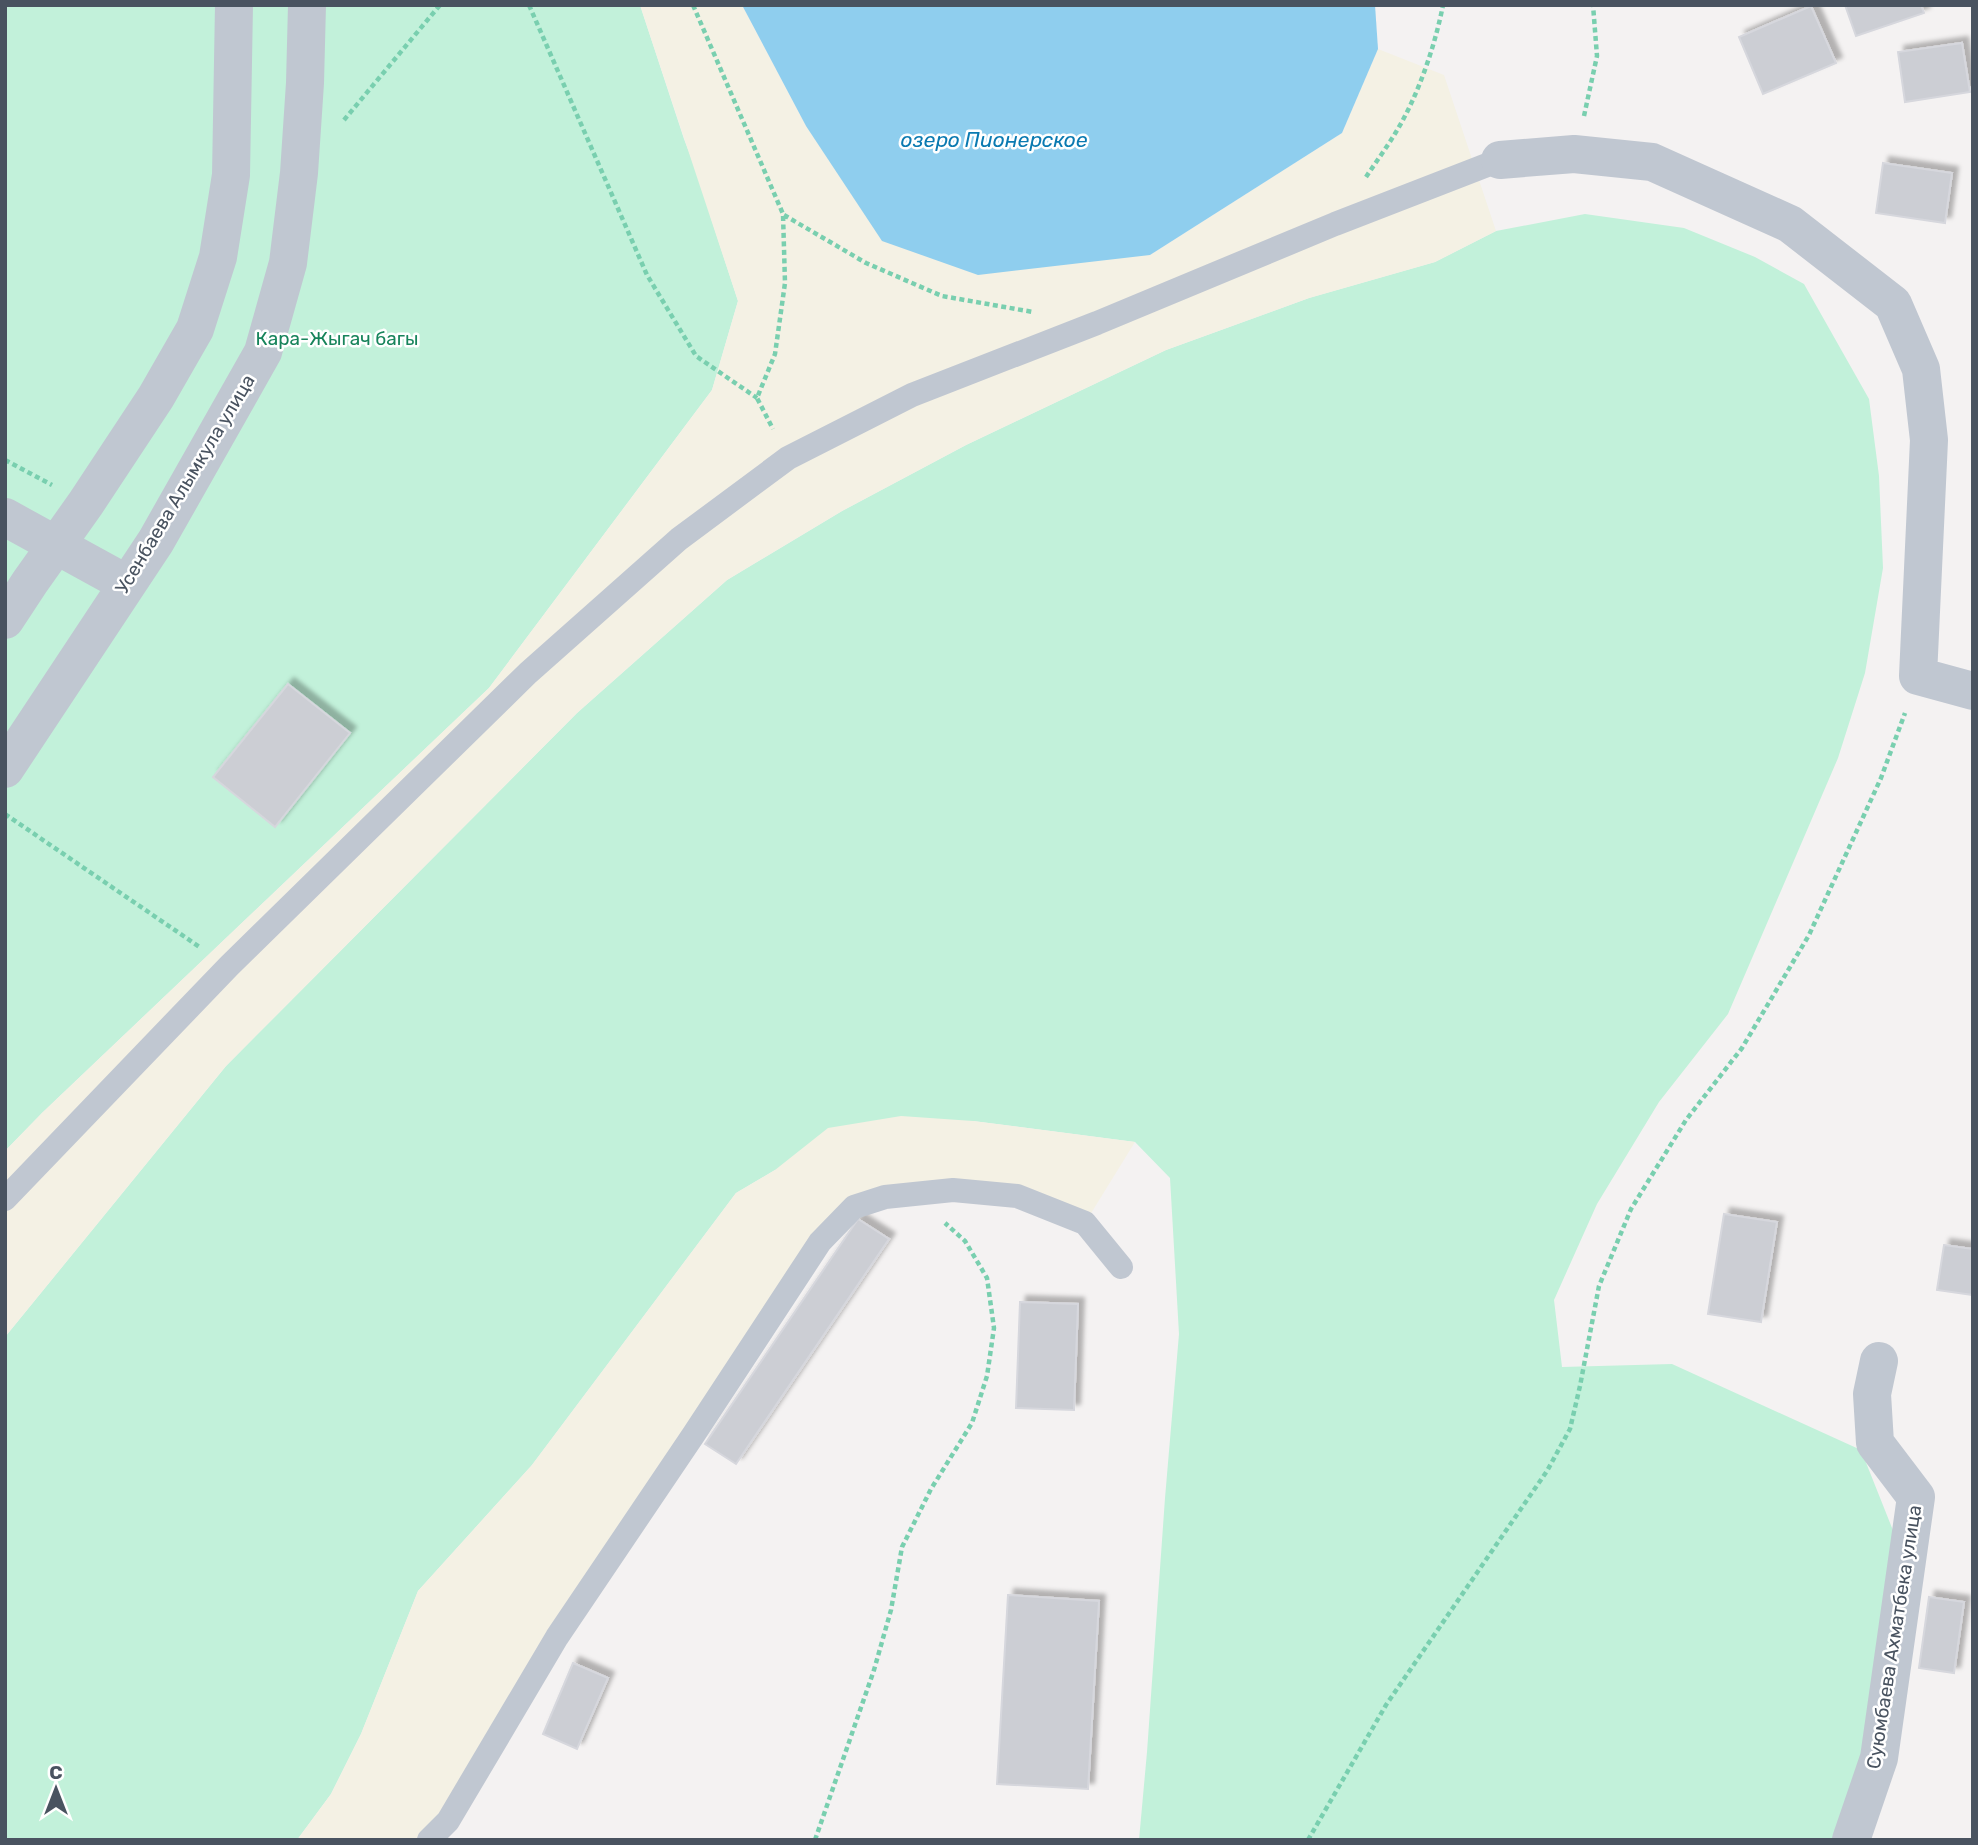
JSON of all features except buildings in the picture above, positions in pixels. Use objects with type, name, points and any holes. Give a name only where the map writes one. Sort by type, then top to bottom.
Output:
[{"type":"street","points":[[5,620],[156,397],[195,329],[218,257],[231,175],[234,5]]},
{"type":"street","name":"Усенбаева Алымкула улица","points":[[5,769],[156,541],[263,352],[288,263],[299,173],[307,5]]},
{"type":"street","points":[[1500,159],[1574,154],[1652,162],[1790,225],[1894,304],[1921,369],[1929,440],[1918,676],[1973,691]]},
{"type":"street","points":[[5,517],[127,584]]},
{"type":"street","name":"Суюмбаева Ахматбека улица","points":[[1851,1840],[1879,1758],[1916,1497],[1875,1443],[1872,1394],[1879,1362]]},
{"type":"lane","points":[[5,1199],[229,966],[528,673],[679,539],[788,458],[912,395],[1500,159]]},
{"type":"lane","points":[[429,1840],[448,1821],[557,1637],[820,1242],[854,1208],[885,1197],[953,1190],[1017,1196],[1085,1223],[1121,1267]]},
{"type":"path","points":[[343,121],[440,5]]},
{"type":"path","points":[[529,5],[647,275],[696,356],[757,398],[788,458]]},
{"type":"path","points":[[693,5],[783,214],[785,283],[775,354],[757,398]]},
{"type":"path","points":[[1335,225],[1398,130],[1422,78],[1443,5]]},
{"type":"path","points":[[1574,154],[1590,95],[1597,55],[1592,5]]},
{"type":"path","points":[[783,214],[866,263],[942,296],[1097,323]]},
{"type":"path","points":[[5,460],[86,503]]},
{"type":"path","points":[[1308,1840],[1386,1705],[1547,1471],[1570,1429],[1599,1286],[1631,1209],[1686,1120],[1742,1048],[1810,935],[1881,778],[1918,676]]},
{"type":"path","points":[[5,814],[229,966]]},
{"type":"path","points":[[815,1840],[874,1670],[891,1610],[902,1547],[931,1489],[972,1423],[987,1376],[994,1328],[987,1278],[965,1241],[940,1218]]},
{"type":"green space","name":"Кара-Жыгач багы","points":[[5,5],[640,5],[684,139],[710,206],[710,215],[738,301],[712,390],[489,688],[5,1151]]},
{"type":"green space","points":[[1585,214],[1684,228],[1755,257],[1804,284],[1869,399],[1879,476],[1883,568],[1865,673],[1838,758],[1728,1014],[1659,1102],[1597,1204],[1554,1300],[1562,1367],[1672,1364],[1861,1450],[1898,1543],[1869,1736],[1835,1840],[1139,1840],[1179,1334],[1170,1178],[1135,1142],[973,1121],[775,1170],[736,1193],[532,1465],[418,1591],[361,1734],[331,1794],[297,1840],[5,1840],[5,1337],[226,1066],[577,713],[727,580],[842,511],[966,445],[1166,350],[1309,298],[1435,262],[1496,231]]},
{"type":"sand","points":[[640,5],[742,5],[806,126],[1150,255],[1342,133],[1378,49],[1444,75],[1496,231],[1435,262],[1309,298],[1166,350],[966,445],[842,511],[727,580],[577,713],[226,1066],[5,1337],[5,1151],[489,688],[712,390],[738,301]]},
{"type":"sand","points":[[901,1116],[973,1121],[1135,1142],[1085,1223],[1017,1196],[854,1208],[429,1840],[297,1840],[331,1794],[361,1734],[418,1591],[532,1465],[736,1193],[775,1170],[828,1128]]},
{"type":"water","name":"озеро Пионерское","points":[[742,5],[1375,5],[1378,49],[1342,133],[1150,255],[978,275],[882,241],[806,126]]}]
